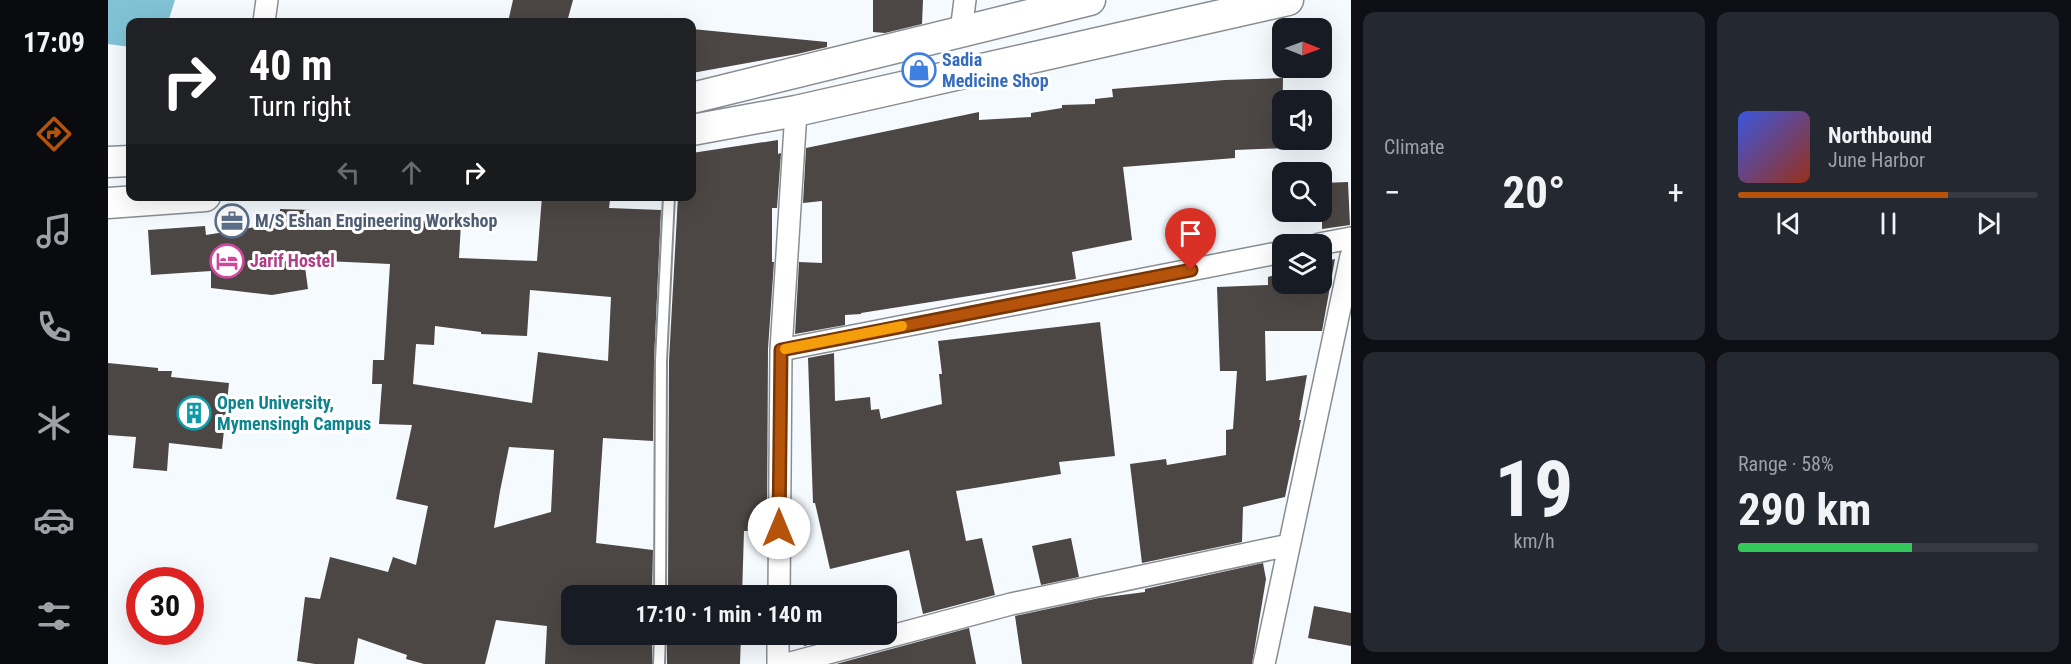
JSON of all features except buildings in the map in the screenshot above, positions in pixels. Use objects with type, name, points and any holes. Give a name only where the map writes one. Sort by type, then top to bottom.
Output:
[{"type":"main road","points":[[696,97],[1090,0]]},
{"type":"main road","points":[[696,129],[796,111],[1288,0]]},
{"type":"main road","points":[[108,162],[126,161]]},
{"type":"main road","points":[[108,202],[126,201]]},
{"type":"street","points":[[265,18],[267,0]]},
{"type":"street","points":[[961,31],[965,0]]},
{"type":"street","points":[[778,585],[781,350],[796,111]]},
{"type":"street","points":[[1332,242],[1351,238]]},
{"type":"street","points":[[781,350],[1272,254]]},
{"type":"street","points":[[1264,664],[1351,256]]},
{"type":"street","points":[[787,664],[1011,604],[1289,545]]},
{"type":"street","points":[[778,645],[778,664]]},
{"type":"lane","points":[[660,585],[661,362],[669,201]]},
{"type":"lane","points":[[659,664],[660,645]]},
{"type":"water","points":[[108,0],[175,0],[169,18],[126,18],[126,46],[108,44]]},
{"type":"slow traffic","points":[[785,349],[902,326]]},
{"type":"place","name":"Sadia Medicine Shop","points":[[919,70]]},
{"type":"place","name":"M/S Eshan Engineering Workshop","points":[[232,221]]},
{"type":"place","name":"Jarif Hostel","points":[[227,261]]},
{"type":"place","name":"Open University, Mymensingh Campus","points":[[194,413]]},
{"type":"route","points":[[779,528],[781,350],[1191,270]]}]
